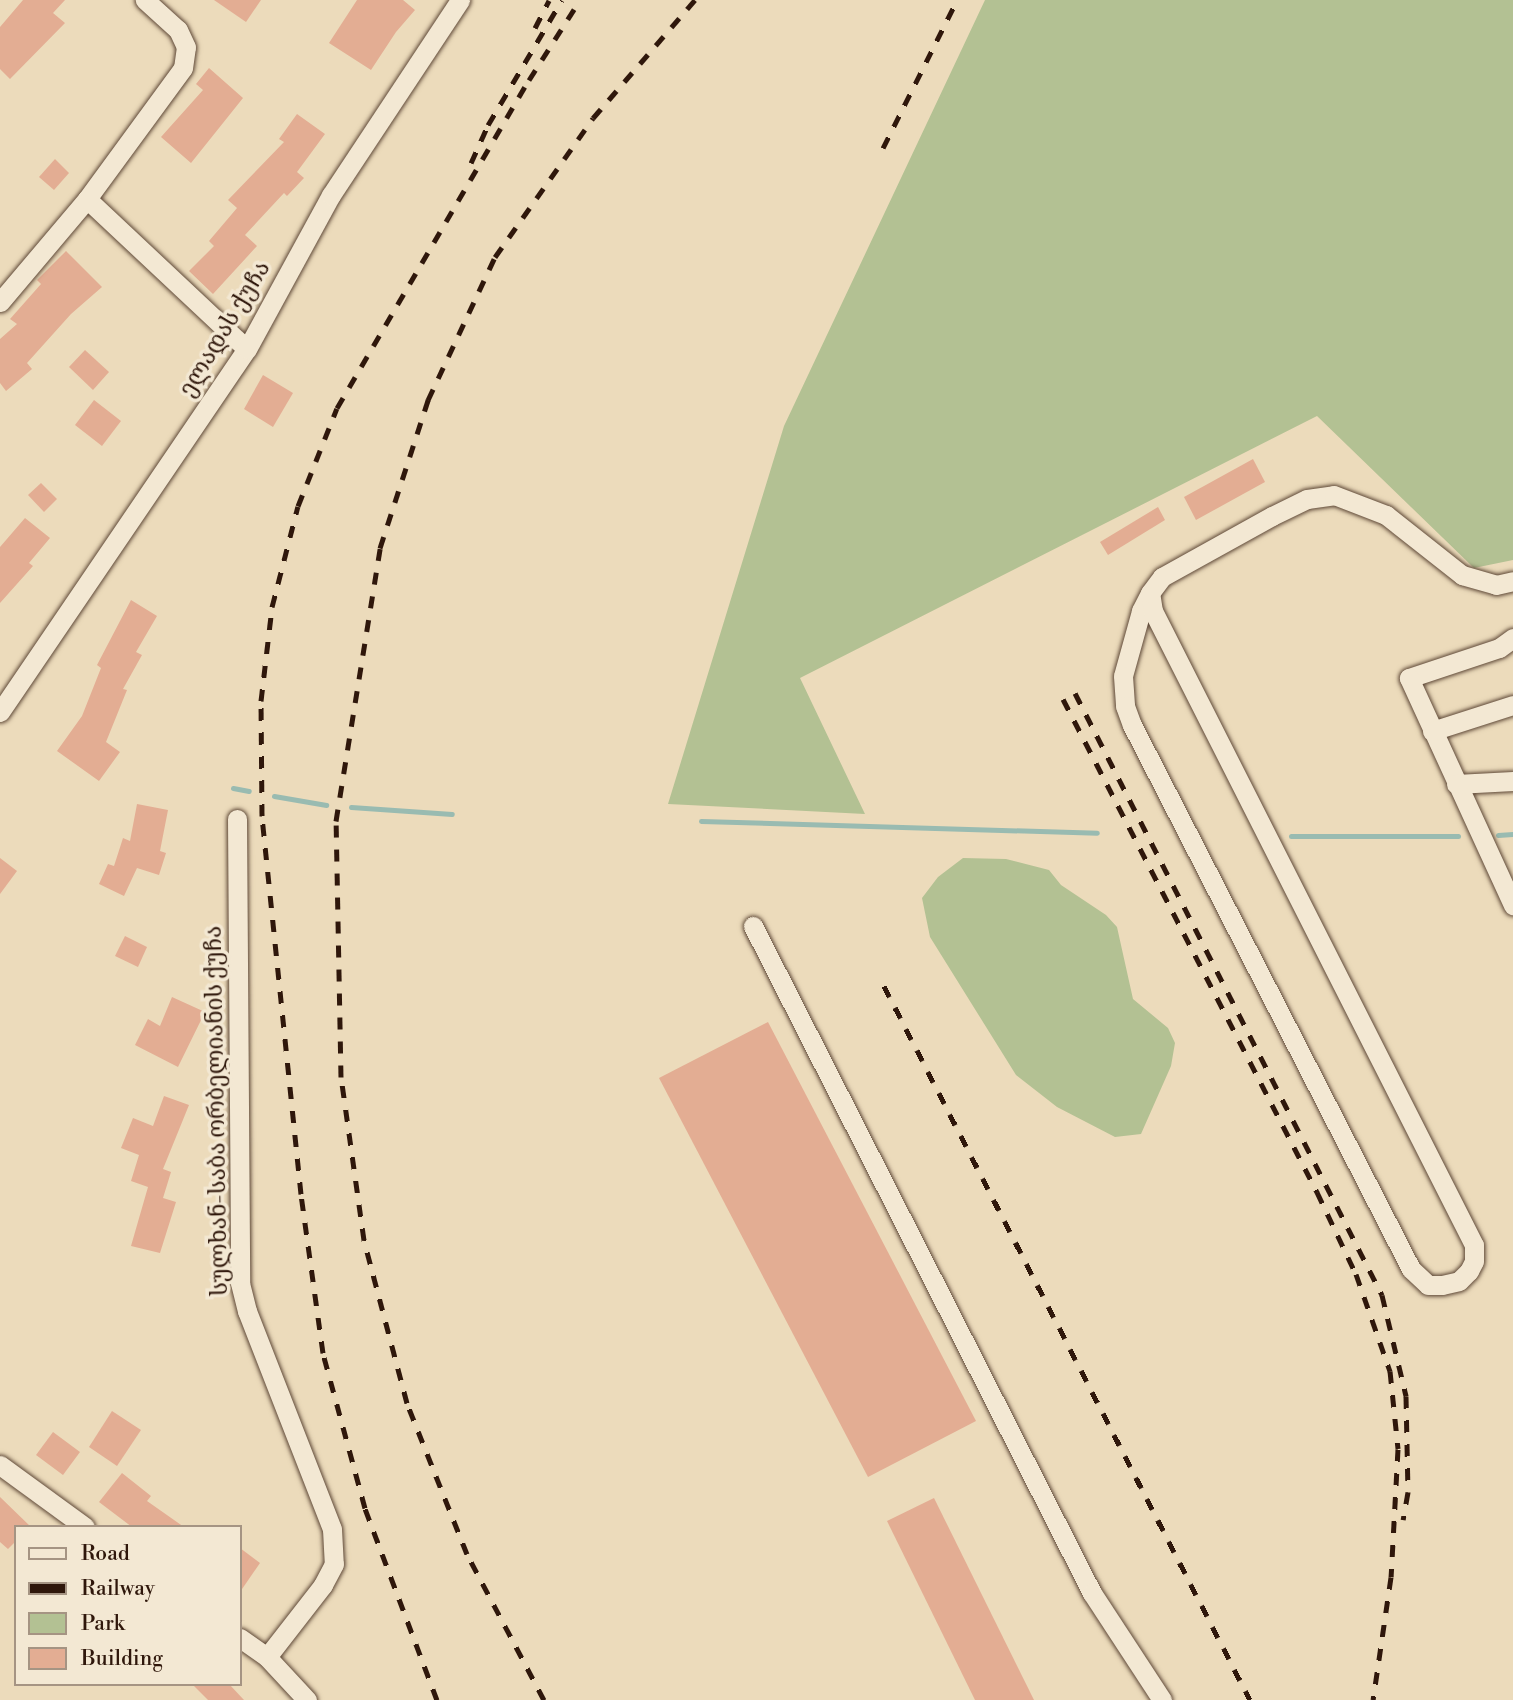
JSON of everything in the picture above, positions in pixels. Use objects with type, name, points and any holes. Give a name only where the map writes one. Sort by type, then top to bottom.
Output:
[{"type":"street","points":[[0,302],[87,199],[183,68],[186,47],[178,30],[145,0]]},
{"type":"street","name":"ელადას ქუჩა","points":[[0,712],[247,349],[331,195],[460,0]]},
{"type":"street","points":[[87,199],[247,349]]},
{"type":"street","points":[[1150,593],[1153,611],[1474,1245],[1474,1261],[1459,1281],[1428,1285],[1411,1269],[1132,725],[1125,706],[1124,676],[1141,611],[1150,593],[1162,577],[1307,499],[1334,495],[1386,515],[1462,575],[1496,585],[1513,581]]},
{"type":"street","points":[[1511,896],[1456,784],[1409,678],[1499,648],[1513,638]]},
{"type":"street","points":[[1432,730],[1513,705]]},
{"type":"street","points":[[1456,784],[1513,782]]},
{"type":"street","name":"სულხან-საბა ორბელიანის ქუჩა","points":[[237,819],[240,1283],[247,1311],[332,1529],[334,1564],[323,1585],[267,1657]]},
{"type":"street","points":[[753,926],[1092,1593],[1162,1700]]},
{"type":"street","points":[[0,1465],[82,1525]]},
{"type":"street","points":[[242,1639],[267,1657],[307,1700]]},
{"type":"green space","points":[[985,0],[1513,0],[1513,560],[1474,568],[1317,416],[800,678],[865,814],[668,804],[784,426]]},
{"type":"green space","points":[[963,858],[1006,859],[1049,870],[1061,885],[1106,915],[1117,927],[1133,999],[1168,1028],[1175,1043],[1171,1066],[1141,1134],[1115,1137],[1057,1107],[1016,1075],[930,937],[922,898],[938,877]]},
{"type":"building","points":[[23,0],[65,0],[53,13],[65,23],[10,79],[0,69],[0,27]]},
{"type":"building","points":[[214,0],[261,0],[246,22]]},
{"type":"building","points":[[357,0],[403,0],[415,10],[396,32],[371,70],[329,43]]},
{"type":"building","points":[[209,68],[243,98],[191,163],[161,137],[203,90],[196,84]]},
{"type":"building","points":[[297,114],[325,134],[297,172],[304,178],[287,196],[284,193],[245,235],[257,246],[213,294],[189,271],[214,246],[209,241],[237,208],[228,200],[284,142],[279,139]]},
{"type":"building","points":[[55,159],[69,173],[54,190],[39,177]]},
{"type":"building","points":[[66,251],[102,287],[71,314],[27,363],[32,369],[6,391],[0,383],[0,339],[17,324],[10,319],[41,284],[37,280]]},
{"type":"building","points":[[85,350],[109,372],[93,390],[69,367]]},
{"type":"building","points":[[263,375],[293,393],[273,427],[244,409]]},
{"type":"building","points":[[94,400],[121,421],[102,446],[75,425]]},
{"type":"building","points":[[1253,459],[1265,482],[1196,520],[1184,497]]},
{"type":"building","points":[[41,483],[57,499],[44,512],[28,495]]},
{"type":"building","points":[[1158,507],[1165,520],[1108,555],[1100,542]]},
{"type":"building","points":[[25,518],[50,538],[29,563],[33,566],[0,603],[0,547]]},
{"type":"building","points":[[131,600],[157,616],[136,652],[142,655],[123,689],[127,690],[106,742],[120,752],[99,781],[57,751],[82,716],[101,668],[97,665]]},
{"type":"building","points":[[137,804],[168,810],[160,851],[166,853],[159,875],[137,868],[124,896],[99,884],[108,864],[114,866],[123,838],[130,841]]},
{"type":"building","points":[[0,858],[17,871],[0,894]]},
{"type":"building","points":[[125,936],[147,947],[138,967],[115,956]]},
{"type":"building","points":[[172,997],[205,1012],[178,1067],[135,1045],[148,1019],[160,1026]]},
{"type":"building","points":[[768,1022],[976,1421],[868,1477],[659,1078]]},
{"type":"building","points":[[164,1096],[189,1105],[163,1169],[171,1172],[163,1198],[176,1202],[160,1253],[131,1246],[148,1187],[131,1181],[139,1155],[121,1148],[133,1118],[153,1126]]},
{"type":"building","points":[[112,1411],[141,1430],[117,1466],[89,1447]]},
{"type":"building","points":[[53,1432],[80,1452],[63,1475],[36,1455]]},
{"type":"building","points":[[122,1473],[151,1496],[147,1501],[181,1525],[129,1525],[99,1502]]},
{"type":"building","points":[[0,1497],[29,1525],[14,1525],[14,1543],[8,1549],[0,1542]]},
{"type":"building","points":[[934,1498],[1034,1700],[975,1700],[887,1521]]},
{"type":"building","points":[[242,1550],[260,1563],[242,1589]]},
{"type":"building","points":[[194,1686],[231,1686],[244,1700],[208,1700]]},
{"type":"waterway","points":[[233,788],[249,791]]},
{"type":"waterway","points":[[274,796],[326,805]]},
{"type":"waterway","points":[[351,807],[452,814]]},
{"type":"waterway","points":[[701,821],[1097,833]]},
{"type":"waterway","points":[[1498,835],[1513,834]]},
{"type":"waterway","points":[[1291,836],[1458,836]]},
{"type":"railway","points":[[535,28],[549,0]]},
{"type":"railway","points":[[471,163],[488,125],[562,0]]},
{"type":"railway","points":[[437,1700],[365,1508],[323,1353],[301,1194],[262,816],[261,701],[272,607],[298,506],[337,408],[529,80],[580,0]]},
{"type":"railway","points":[[544,1700],[467,1554],[407,1403],[364,1240],[341,1077],[336,821],[380,548],[428,400],[495,257],[593,118],[695,0]]},
{"type":"railway","points":[[883,148],[957,0]]},
{"type":"railway","points":[[1075,693],[1382,1295],[1406,1396],[1408,1492],[1403,1520]]},
{"type":"railway","points":[[1063,699],[1317,1192],[1356,1274],[1390,1371],[1398,1449],[1391,1577],[1373,1700]]},
{"type":"railway","points":[[884,986],[1250,1700]]}]
